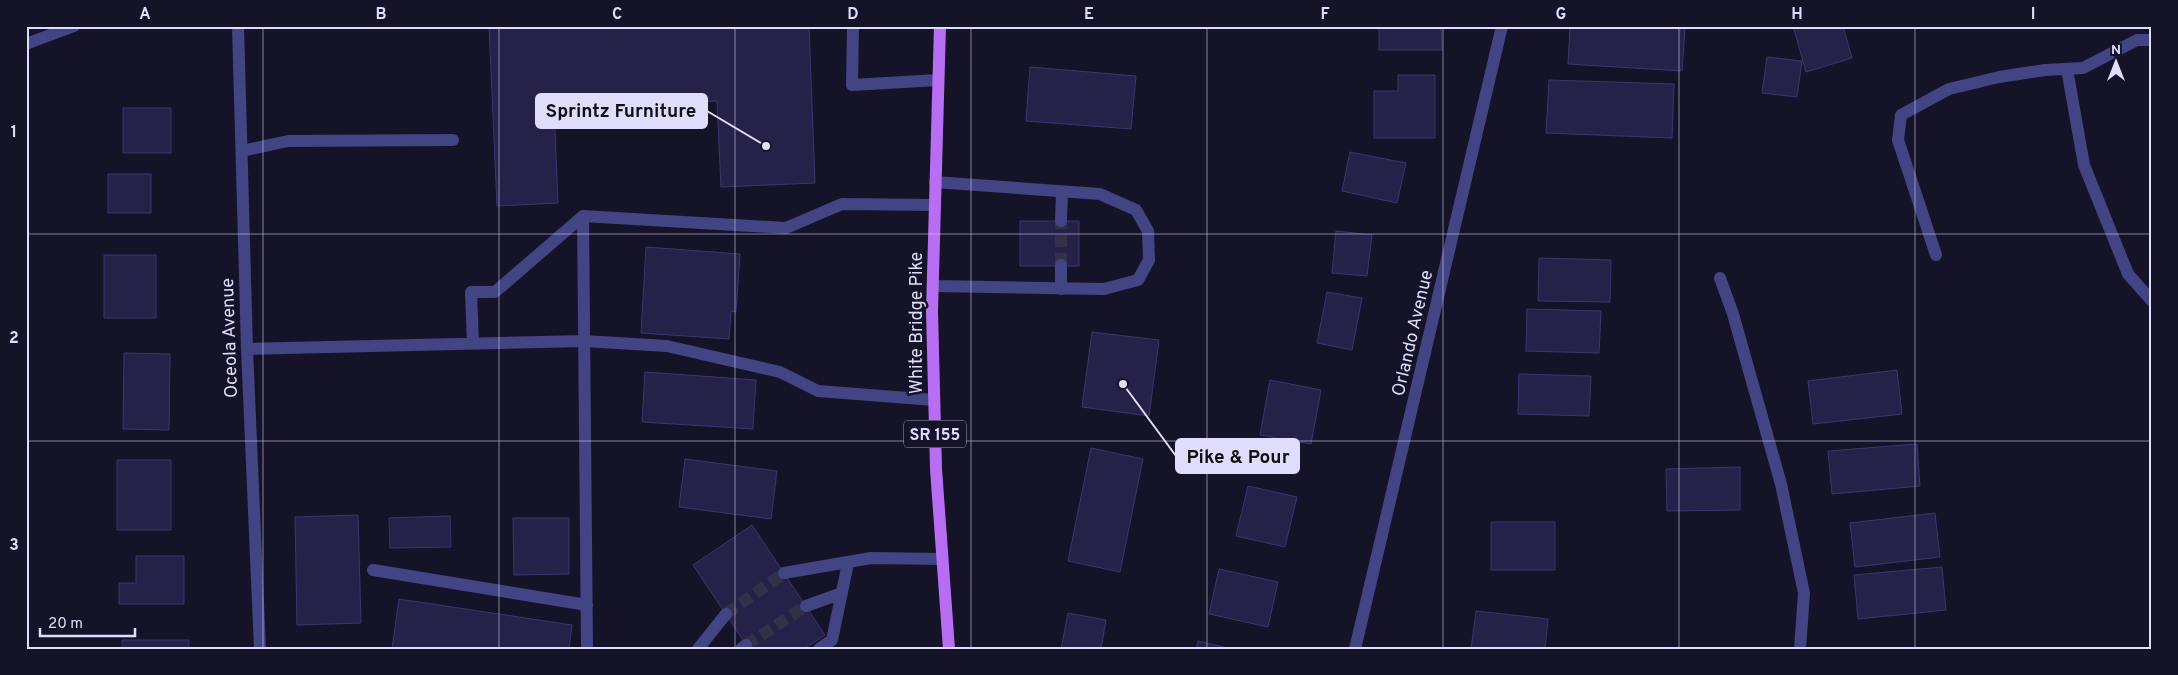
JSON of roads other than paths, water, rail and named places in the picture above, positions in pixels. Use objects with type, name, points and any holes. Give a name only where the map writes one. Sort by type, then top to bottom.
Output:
[{"type":"main road","name":"White Bridge Pike","points":[[940,26],[933,286],[934,400],[936,469],[949,649]]},
{"type":"street","points":[[26,44],[74,26]]},
{"type":"street","name":"Oceola Avenue","points":[[238,26],[247,349],[260,649]]},
{"type":"street","points":[[853,26],[852,85],[938,80]]},
{"type":"street","name":"Orlando Avenue","points":[[1355,649],[1502,26]]},
{"type":"street","points":[[1936,255],[1898,140],[1901,116],[1950,89],[1999,77],[2083,68],[2137,40],[2152,40]]},
{"type":"street","points":[[2067,69],[2084,165],[2128,274],[2152,301]]},
{"type":"street","points":[[242,152],[288,141],[453,140]]},
{"type":"street","points":[[933,286],[1104,289],[1138,280],[1150,260],[1148,231],[1136,210],[1100,194],[936,182]]},
{"type":"street","points":[[1061,221],[1062,192]]},
{"type":"street","points":[[473,343],[472,292],[495,292],[583,216],[786,228],[842,204],[935,205]]},
{"type":"street","points":[[583,216],[587,649]]},
{"type":"street","points":[[1060,265],[1061,289]]},
{"type":"street","points":[[1720,278],[1733,314],[1785,502],[1804,593],[1800,649]]},
{"type":"street","points":[[247,349],[584,341],[667,346],[780,372],[818,391],[934,400]]},
{"type":"street","points":[[784,573],[871,558],[942,559]]},
{"type":"street","points":[[819,649],[832,640],[848,563]]},
{"type":"street","points":[[374,570],[587,606]]},
{"type":"street","points":[[806,606],[842,593]]},
{"type":"street","points":[[698,649],[726,614]]},
{"type":"tunnel","points":[[1061,221],[1061,265]]},
{"type":"tunnel","points":[[726,614],[784,573]]},
{"type":"tunnel","points":[[746,645],[806,606]]},
{"type":"place","name":"Sprintz Furniture","points":[[766,146]]},
{"type":"place","name":"Pike & Pour","points":[[1123,384]]}]
